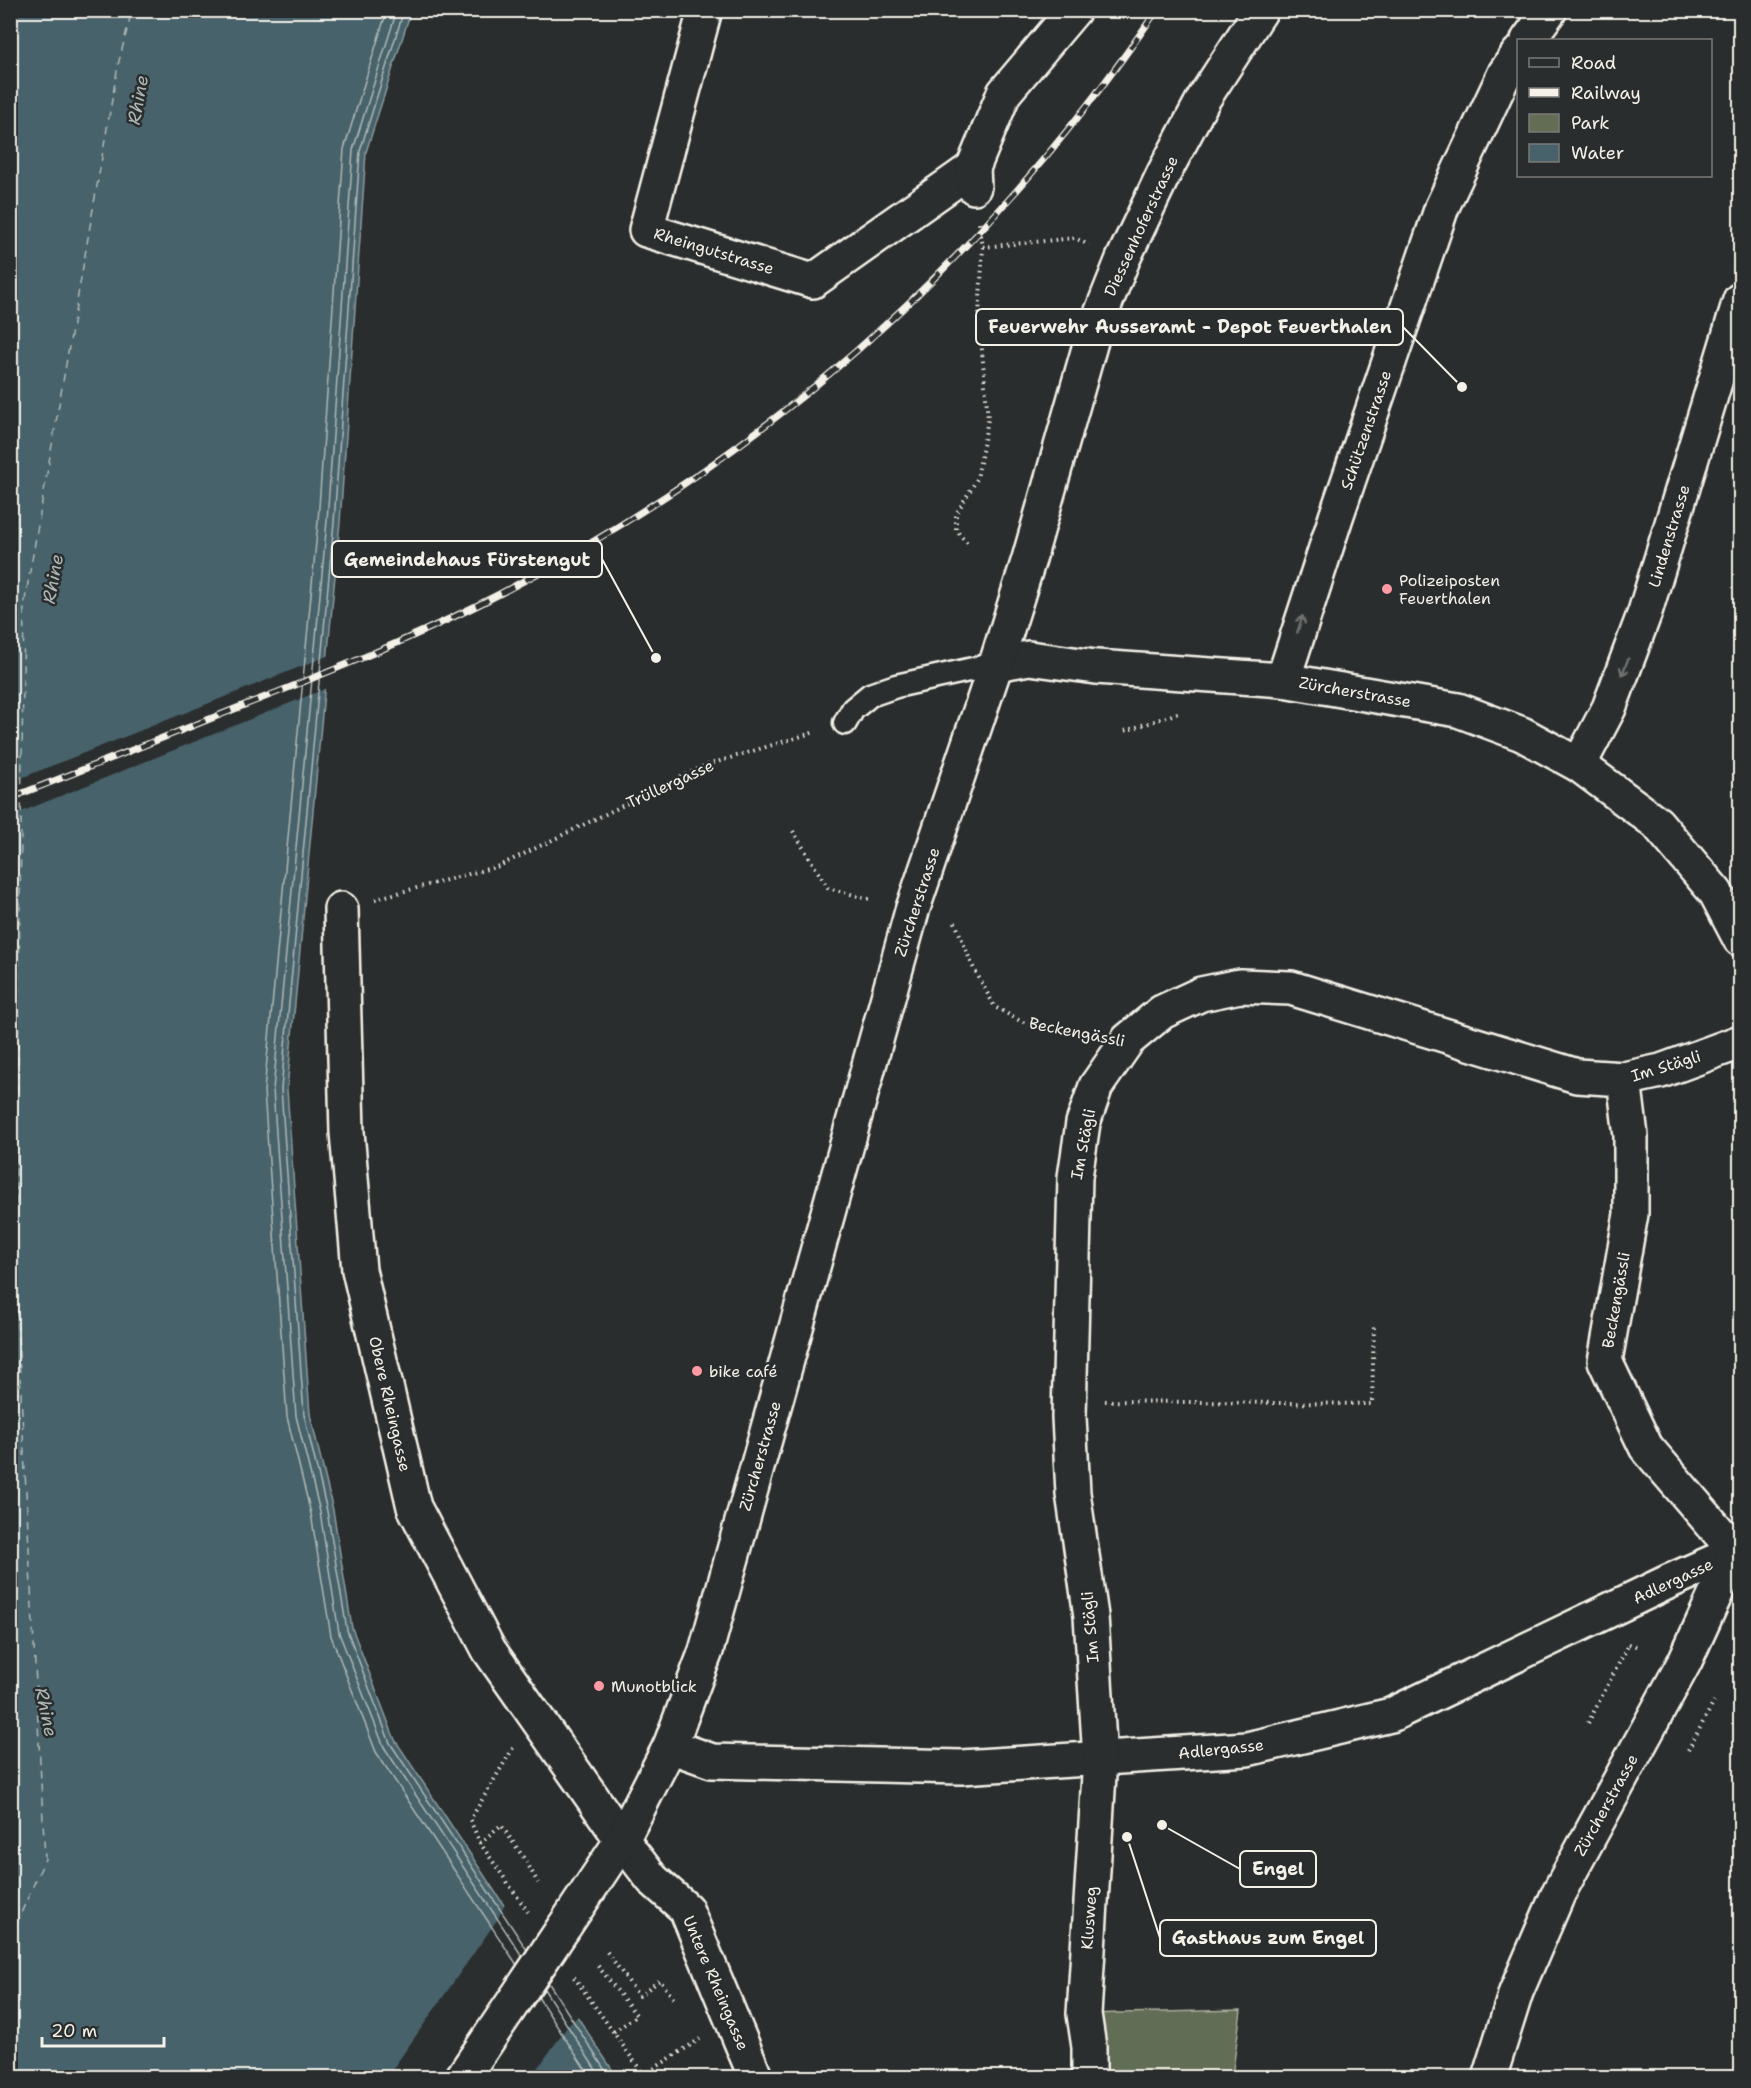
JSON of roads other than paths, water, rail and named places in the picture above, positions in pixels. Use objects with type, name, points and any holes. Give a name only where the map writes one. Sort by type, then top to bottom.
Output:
[{"type":"street","name":"Rheingutstrasse","points":[[705,10],[646,230],[813,281],[973,178],[1004,93],[1074,10]]},
{"type":"street","name":"Diessenhoferstrasse","points":[[996,664],[1029,559],[1093,334],[1123,259],[1164,173],[1204,98],[1261,10]]},
{"type":"street","points":[[1529,39],[1550,10]]},
{"type":"street","name":"Schützenstrasse","points":[[1282,680],[1443,207],[1505,73],[1517,55]]},
{"type":"street","name":"Lindenstrasse","points":[[1579,765],[1609,708],[1645,612],[1740,300]]},
{"type":"street","name":"Zürcherstrasse","points":[[462,2078],[622,1840],[670,1746],[706,1651],[912,911],[996,664],[1029,658],[1096,667],[1282,680],[1458,710],[1521,734],[1579,765],[1657,823],[1716,892],[1740,939]]},
{"type":"street","name":"Obere Rheingasse","points":[[341,909],[347,1132],[359,1270],[414,1507],[489,1650],[622,1840]]},
{"type":"street","name":"Im Stägli","points":[[1100,1759],[1091,1616],[1073,1492],[1069,1418],[1075,1177],[1083,1123],[1096,1086],[1128,1040],[1162,1012],[1201,994],[1240,986],[1291,988],[1548,1069],[1577,1076],[1624,1079],[1661,1071],[1740,1042]]},
{"type":"street","name":"Beckengässli","points":[[1624,1079],[1631,1136],[1631,1214],[1605,1361],[1646,1447],[1738,1547]]},
{"type":"street","name":"Zürcherstrasse","points":[[1490,2078],[1516,1992],[1559,1892],[1685,1661],[1738,1547]]},
{"type":"street","name":"Adlergasse","points":[[670,1746],[712,1761],[961,1767],[1247,1749],[1391,1715],[1738,1547]]},
{"type":"street","name":"Klusweg","points":[[1089,2078],[1089,2047],[1084,2004],[1100,1759]]},
{"type":"street","name":"Untere Rheingasse","points":[[622,1840],[652,1880],[686,1909],[756,2078]]},
{"type":"lane","points":[[845,723],[853,710],[870,695],[896,686],[996,664]]},
{"type":"water","name":"Rhine","points":[[11,11],[411,11],[366,152],[340,522],[287,1089],[310,1414],[333,1510],[352,1628],[395,1740],[617,2077],[11,2078]]},
{"type":"railway","points":[[10,798],[362,658],[420,632],[478,605],[580,549],[677,489],[769,423],[856,351],[938,275],[1015,192],[1088,104],[1157,10]]},
{"type":"place","name":"Feuerwehr Ausseramt - Depot Feuerthalen","points":[[1462,387]]},
{"type":"place","name":"Polizeiposten Feuerthalen","points":[[1387,589]]},
{"type":"place","name":"Gemeindehaus Fürstengut","points":[[656,658]]},
{"type":"place","name":"bike café","points":[[697,1371]]},
{"type":"place","name":"Munotblick","points":[[599,1686]]},
{"type":"place","name":"Engel","points":[[1162,1825]]},
{"type":"place","name":"Gasthaus zum Engel","points":[[1127,1837]]}]
